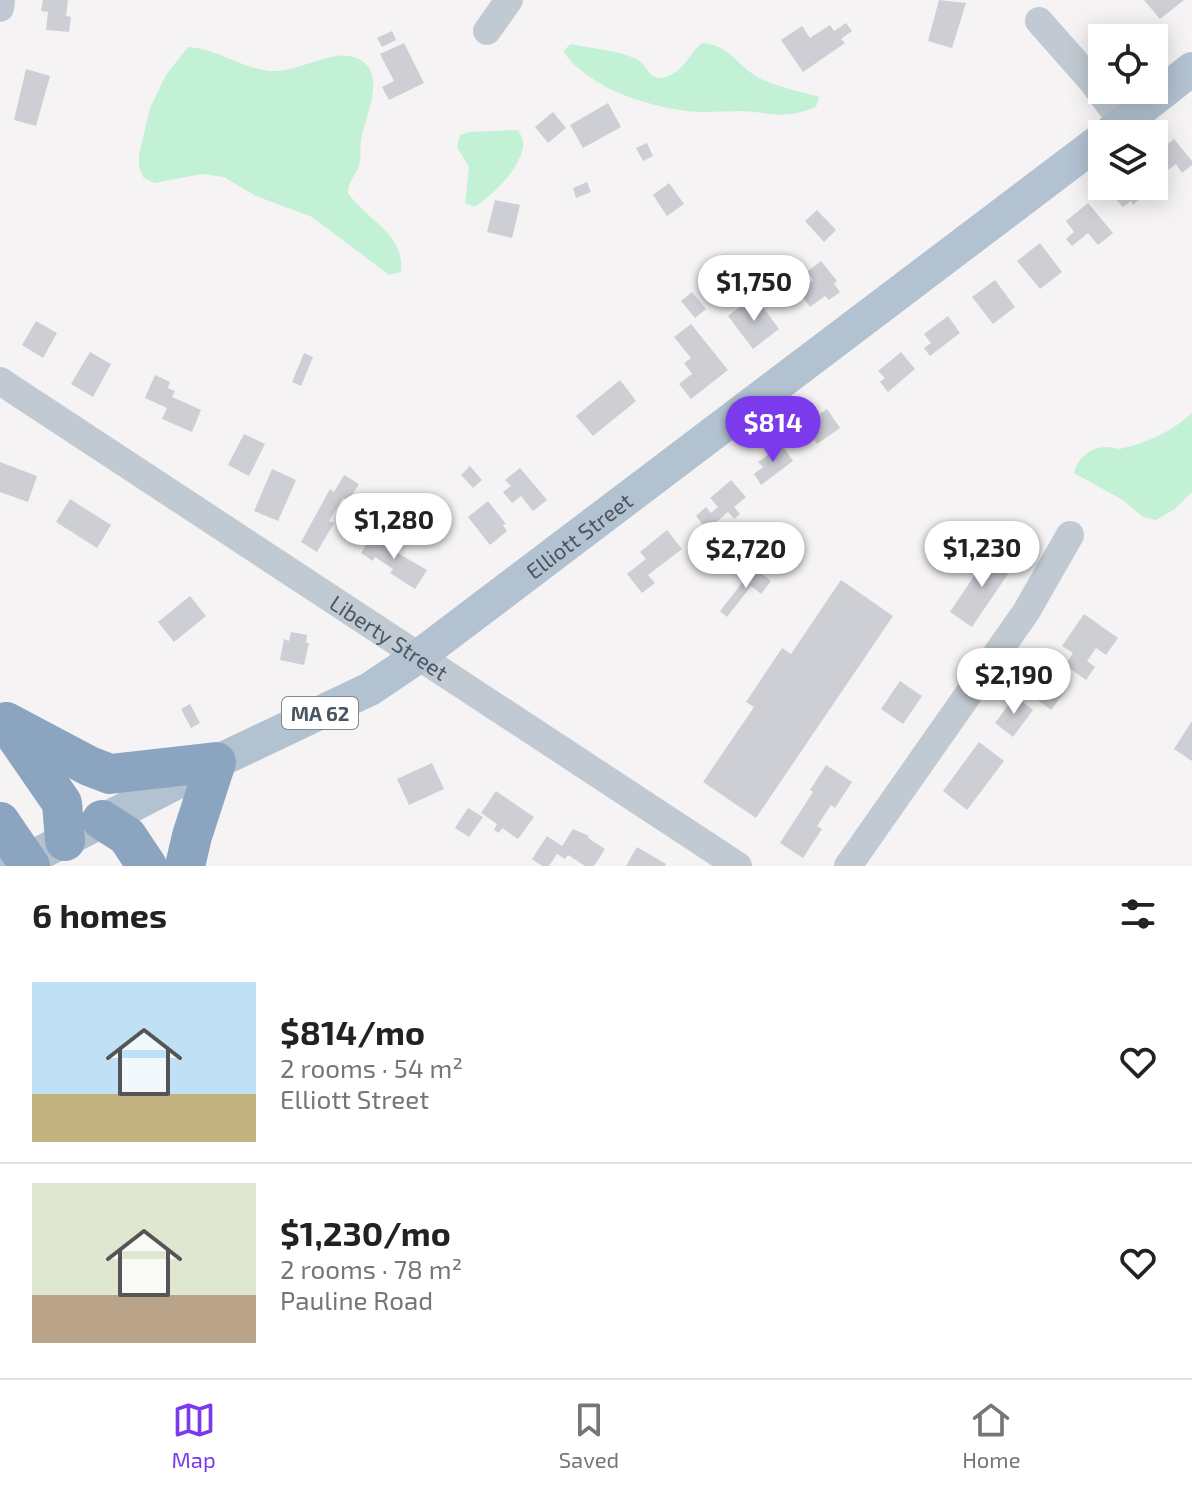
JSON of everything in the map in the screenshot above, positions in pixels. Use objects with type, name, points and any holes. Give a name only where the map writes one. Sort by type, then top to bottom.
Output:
[{"type":"highway","points":[[3,717],[89,766],[110,774],[216,762],[185,866]]},
{"type":"highway","points":[[3,717],[62,803],[65,841]]},
{"type":"highway","points":[[102,820],[127,836],[147,866]]},
{"type":"highway","points":[[0,822],[30,866]]},
{"type":"main road","name":"Elliott Street","points":[[1126,120],[1192,69]]},
{"type":"main road","name":"Elliott Street","points":[[15,866],[216,762],[370,689],[419,656],[1088,149]]},
{"type":"street","points":[[0,8],[1,0]]},
{"type":"street","points":[[487,31],[509,0]]},
{"type":"street","points":[[1039,21],[1092,81],[1107,120]]},
{"type":"street","name":"Liberty Street","points":[[0,381],[738,866]]},
{"type":"street","points":[[848,866],[1026,612],[1070,535]]},
{"type":"green space","points":[[702,43],[719,47],[759,78],[819,97],[816,107],[779,115],[743,111],[700,112],[663,107],[605,86],[574,64],[563,51],[571,44],[624,54],[638,60],[653,76],[660,78],[677,71]]},
{"type":"green space","points":[[188,47],[271,71],[341,56],[362,61],[369,68],[373,78],[371,101],[361,139],[359,165],[348,193],[391,237],[401,259],[401,272],[389,275],[312,217],[256,196],[224,177],[202,174],[154,183],[143,177],[139,155],[150,108],[166,75]]},
{"type":"green space","points":[[518,130],[523,140],[522,151],[513,170],[481,203],[474,207],[465,203],[469,167],[457,147],[460,135]]},
{"type":"green space","points":[[1192,413],[1192,492],[1175,509],[1156,520],[1143,517],[1123,500],[1074,473],[1090,451],[1106,447],[1122,449],[1143,442],[1169,430]]},
{"type":"building","points":[[43,0],[68,0],[66,16],[71,17],[69,32],[46,30],[48,12],[41,11]]},
{"type":"building","points":[[939,0],[966,3],[952,48],[928,41]]},
{"type":"building","points":[[1144,0],[1184,0],[1160,19]]},
{"type":"building","points":[[846,23],[852,31],[841,39],[845,43],[803,72],[781,40],[802,26],[810,38],[830,25],[834,31]]},
{"type":"building","points":[[392,31],[396,40],[382,47],[377,38]]},
{"type":"building","points":[[404,43],[424,83],[389,100],[382,87],[394,81],[380,54]]},
{"type":"building","points":[[26,69],[50,76],[36,126],[14,120]]},
{"type":"building","points":[[608,103],[621,127],[583,148],[570,125]]},
{"type":"building","points":[[553,112],[566,128],[548,143],[535,127]]},
{"type":"building","points":[[1174,139],[1192,161],[1192,165],[1182,173],[1176,164],[1168,170],[1168,144]]},
{"type":"building","points":[[647,143],[653,156],[643,161],[636,148]]},
{"type":"building","points":[[587,182],[591,192],[576,198],[573,188]]},
{"type":"building","points":[[669,183],[684,204],[667,216],[653,195]]},
{"type":"building","points":[[495,200],[520,205],[512,238],[487,232]]},
{"type":"building","points":[[1116,200],[1138,200],[1133,205],[1131,201],[1123,207]]},
{"type":"building","points":[[1088,203],[1113,233],[1098,245],[1088,233],[1072,246],[1066,239],[1074,232],[1066,221]]},
{"type":"building","points":[[817,210],[836,230],[824,242],[805,221]]},
{"type":"building","points":[[1040,243],[1062,272],[1040,289],[1017,261]]},
{"type":"building","points":[[821,261],[837,281],[834,284],[840,292],[829,300],[825,296],[810,307],[799,292],[813,280],[807,272]]},
{"type":"building","points":[[995,280],[1015,307],[993,324],[972,297]]},
{"type":"building","points":[[692,292],[706,309],[695,318],[681,301]]},
{"type":"building","points":[[757,299],[779,329],[753,349],[728,316]]},
{"type":"building","points":[[948,316],[960,333],[930,356],[924,348],[931,343],[924,334]]},
{"type":"building","points":[[36,321],[57,333],[43,358],[22,345]]},
{"type":"building","points":[[691,324],[728,370],[691,399],[679,384],[692,374],[684,363],[691,358],[674,337]]},
{"type":"building","points":[[90,352],[111,364],[93,397],[71,384]]},
{"type":"building","points":[[901,352],[915,369],[888,392],[880,382],[885,378],[878,371]]},
{"type":"building","points":[[304,353],[313,357],[301,386],[292,382]]},
{"type":"building","points":[[155,375],[170,382],[168,388],[175,391],[172,397],[201,410],[192,432],[162,419],[167,408],[145,398]]},
{"type":"building","points":[[620,380],[636,401],[593,436],[576,416]]},
{"type":"building","points":[[827,409],[840,428],[817,444],[804,425]]},
{"type":"building","points":[[244,434],[265,444],[249,476],[228,465]]},
{"type":"building","points":[[782,445],[793,461],[761,485],[754,474],[763,467],[758,462]]},
{"type":"building","points":[[0,462],[37,476],[28,502],[0,492]]},
{"type":"building","points":[[470,466],[482,480],[473,488],[461,475]]},
{"type":"building","points":[[520,468],[547,500],[533,511],[521,496],[512,503],[503,492],[511,486],[505,480]]},
{"type":"building","points":[[272,469],[296,480],[278,521],[254,511]]},
{"type":"building","points":[[344,475],[359,484],[348,501],[343,498],[329,521],[334,523],[317,552],[301,542],[330,489],[334,492]]},
{"type":"building","points":[[731,480],[746,497],[734,507],[740,514],[734,519],[728,512],[707,530],[696,516],[706,507],[711,513],[718,507],[710,498]]},
{"type":"building","points":[[70,499],[111,525],[97,548],[56,522]]},
{"type":"building","points":[[488,501],[506,524],[503,525],[507,531],[490,545],[468,517]]},
{"type":"building","points":[[753,522],[767,526],[761,544],[748,540]]},
{"type":"building","points":[[667,530],[682,549],[648,575],[655,583],[642,593],[627,574],[646,559],[640,552]]},
{"type":"building","points":[[375,531],[386,538],[382,544],[427,570],[415,589],[390,573],[393,569],[375,557],[373,561],[361,553]]},
{"type":"building","points":[[994,552],[1014,565],[972,627],[950,612],[980,567],[983,568]]},
{"type":"building","points":[[754,568],[771,581],[761,594],[751,586],[727,617],[720,611]]},
{"type":"building","points":[[841,580],[893,616],[756,818],[703,782],[754,707],[746,702],[782,648],[791,654]]},
{"type":"building","points":[[190,596],[206,616],[174,642],[158,622]]},
{"type":"building","points":[[1084,614],[1118,638],[1106,655],[1096,648],[1087,661],[1095,667],[1086,680],[1065,665],[1073,653],[1062,646]]},
{"type":"building","points":[[291,632],[307,635],[306,643],[309,643],[304,665],[280,660],[284,639],[289,641]]},
{"type":"building","points":[[1045,675],[1066,690],[1051,710],[1031,695]]},
{"type":"building","points":[[900,681],[922,696],[903,724],[881,709]]},
{"type":"building","points":[[1015,696],[1033,710],[1013,737],[995,723]]},
{"type":"building","points":[[190,704],[200,723],[191,728],[181,709]]},
{"type":"building","points":[[1192,721],[1192,761],[1174,749]]},
{"type":"building","points":[[979,742],[1004,761],[967,810],[943,791]]},
{"type":"building","points":[[432,763],[444,789],[409,805],[397,779]]},
{"type":"building","points":[[826,765],[852,782],[835,808],[831,805],[817,826],[822,829],[803,858],[780,843],[813,792],[810,790]]},
{"type":"building","points":[[496,791],[534,817],[518,839],[502,828],[499,833],[494,830],[497,824],[481,813]]},
{"type":"building","points":[[468,808],[483,817],[469,837],[455,828]]},
{"type":"building","points":[[573,829],[589,836],[605,849],[594,866],[585,866],[568,855],[565,859],[557,854],[549,866],[542,866],[532,859],[547,836],[562,846]]},
{"type":"building","points":[[637,847],[666,864],[665,866],[626,866]]}]
